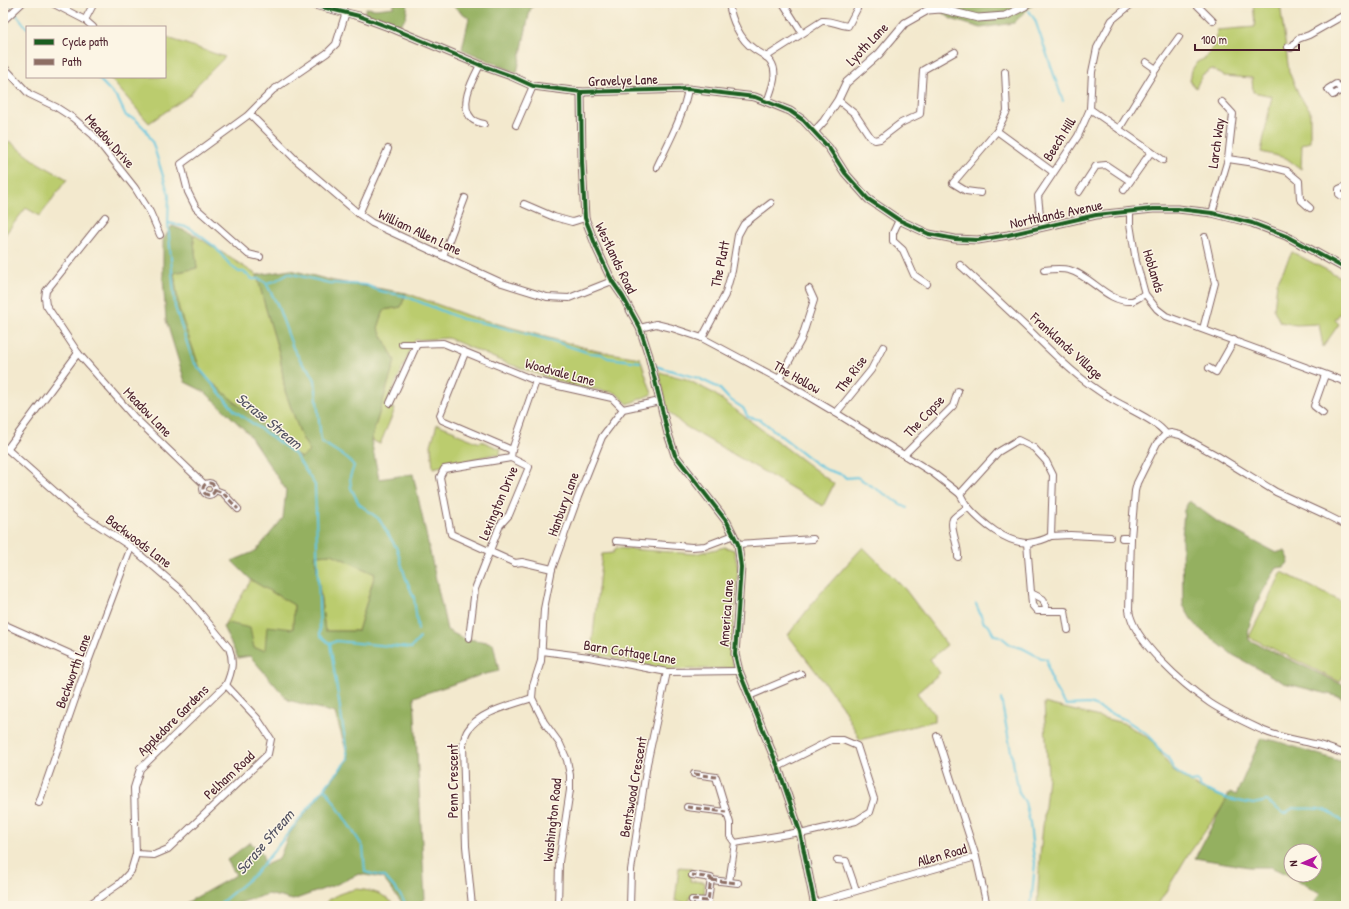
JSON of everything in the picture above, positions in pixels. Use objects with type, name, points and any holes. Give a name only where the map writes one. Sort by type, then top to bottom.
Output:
[{"type":"street","points":[[3,21],[22,3]]},
{"type":"street","points":[[52,3],[85,20],[92,26]]},
{"type":"street","points":[[85,20],[94,3]]},
{"type":"street","name":"Gravelye Lane","points":[[306,3],[346,12],[394,29],[480,65],[505,73],[533,86],[581,92],[688,89],[755,97],[790,111],[802,120],[830,148],[845,173],[868,199],[902,222]]},
{"type":"street","points":[[729,3],[734,23],[745,41],[752,48],[772,62],[775,76],[767,102]]},
{"type":"street","points":[[783,3],[802,33]]},
{"type":"street","points":[[766,57],[822,21],[830,21],[839,25],[848,26],[857,9],[857,3]]},
{"type":"street","name":"Lyoth Lane","points":[[814,132],[824,121],[838,100],[846,83],[879,54],[905,23],[928,10],[941,9],[978,18],[1005,16],[1025,6],[1027,3]]},
{"type":"street","name":"Beech Hill","points":[[1043,227],[1038,196],[1078,136],[1090,109],[1092,72],[1097,48],[1112,20],[1133,3]]},
{"type":"street","points":[[1195,3],[1213,21]]},
{"type":"street","points":[[260,257],[248,254],[196,208],[188,192],[181,164],[250,114],[272,90],[327,53],[336,44],[346,12]]},
{"type":"street","points":[[1288,47],[1291,48],[1298,39],[1346,14]]},
{"type":"street","points":[[1296,32],[1298,39]]},
{"type":"street","points":[[1119,129],[1156,69],[1180,37]]},
{"type":"street","points":[[838,100],[855,114],[871,138],[875,140],[880,139],[900,123],[920,114],[920,68],[955,52]]},
{"type":"street","points":[[1146,62],[1156,69]]},
{"type":"street","points":[[480,65],[467,93],[466,110],[472,119],[484,124]]},
{"type":"street","name":"Meadow Drive","points":[[3,66],[29,94],[56,107],[73,118],[93,135],[135,188],[150,212],[160,235]]},
{"type":"street","points":[[981,193],[966,191],[953,183],[997,131],[1007,111],[1005,72]]},
{"type":"street","points":[[516,124],[533,86]]},
{"type":"street","points":[[657,166],[677,125],[685,103],[688,89]]},
{"type":"street","name":"Westlands Road","points":[[581,92],[582,162],[585,218],[612,281],[623,297],[640,328],[649,356]]},
{"type":"street","name":"Larch Way","points":[[1212,213],[1228,160],[1233,114],[1222,102]]},
{"type":"street","points":[[1090,109],[1162,160]]},
{"type":"street","name":"William Allen Lane","points":[[250,114],[296,160],[359,214],[372,223],[443,256],[502,283],[547,298],[569,298],[612,281]]},
{"type":"street","points":[[997,131],[1053,172]]},
{"type":"street","points":[[359,214],[388,149]]},
{"type":"street","points":[[1124,190],[1150,152]]},
{"type":"street","points":[[1228,160],[1255,163],[1287,171],[1299,181],[1300,199],[1310,208]]},
{"type":"street","points":[[1079,192],[1096,166],[1106,165],[1130,181]]},
{"type":"street","points":[[1346,186],[1339,189],[1338,194],[1346,199]]},
{"type":"street","points":[[443,256],[465,198]]},
{"type":"street","name":"The Platt","points":[[702,338],[725,295],[732,271],[738,235],[744,224],[771,203]]},
{"type":"street","points":[[524,204],[554,217],[572,222],[585,218]]},
{"type":"street","name":"Northlands Avenue","points":[[902,222],[929,234],[955,239],[978,240],[1008,235],[1090,216],[1130,211],[1178,209],[1212,213],[1252,223],[1279,234],[1346,269]]},
{"type":"street","name":"Hoblands","points":[[1130,211],[1130,224],[1136,261],[1146,294],[1157,308],[1166,316],[1346,382]]},
{"type":"street","name":"Meadow Lane","points":[[105,217],[46,291],[46,305],[78,353],[134,417],[205,485]]},
{"type":"street","points":[[902,222],[894,233],[893,241],[903,250],[908,258],[914,275],[927,284]]},
{"type":"street","points":[[1203,329],[1214,283],[1205,237]]},
{"type":"street","name":"Franklands Village","points":[[960,265],[1093,388],[1161,427],[1166,434],[1171,433],[1180,435],[1276,492],[1346,525]]},
{"type":"street","points":[[1044,270],[1069,270],[1087,278],[1113,297],[1122,300],[1133,301],[1146,294]]},
{"type":"street","points":[[779,379],[801,340],[814,300],[809,289]]},
{"type":"street","name":"The Hollow","points":[[640,328],[656,324],[702,338],[779,379],[933,473],[960,494]]},
{"type":"street","points":[[1209,368],[1216,372],[1234,340]]},
{"type":"street","name":"Woodvale Lane","points":[[402,344],[443,343],[536,381],[612,398],[623,409]]},
{"type":"street","points":[[390,403],[417,344]]},
{"type":"street","name":"The Rise","points":[[836,414],[871,370],[883,347]]},
{"type":"street","points":[[5,448],[78,353]]},
{"type":"street","points":[[465,353],[440,415],[442,420],[512,450]]},
{"type":"street","name":"America Lane","points":[[649,356],[668,434],[675,455],[727,522],[738,544],[741,567],[735,654],[739,671],[778,766],[800,833],[815,904]]},
{"type":"street","points":[[1323,413],[1314,406],[1325,375]]},
{"type":"street","name":"Lexington Drive","points":[[490,552],[500,525],[508,515],[529,467],[511,458],[512,450],[536,381]]},
{"type":"street","name":"The Copse","points":[[904,455],[953,406],[958,392]]},
{"type":"street","points":[[623,409],[660,401]]},
{"type":"street","name":"Hanbury Lane","points":[[542,651],[544,609],[552,569],[602,437],[623,409]]},
{"type":"street","points":[[1166,434],[1157,443],[1137,483],[1134,499],[1131,538],[1130,616],[1136,631],[1164,664],[1209,702],[1265,731],[1316,744],[1346,754]]},
{"type":"street","points":[[1052,536],[1053,475],[1046,461],[1034,448],[1018,440],[998,452],[960,494],[968,507],[995,532],[1010,539],[1027,543],[1052,536],[1070,535],[1110,537]]},
{"type":"street","name":"Backwoods Lane","points":[[5,448],[78,512],[132,547],[182,590],[229,648],[232,655],[230,675]]},
{"type":"street","points":[[511,458],[444,470],[440,477],[451,534],[515,563],[522,562],[552,569]]},
{"type":"street","name":"Meadow Lane","points":[[205,485],[211,484],[215,487],[215,490],[223,493],[238,509]]},
{"type":"street","name":"Meadow Lane","points":[[205,485],[203,489],[206,494],[213,494],[215,490]]},
{"type":"street","points":[[958,557],[959,550],[952,524],[954,518],[968,507]]},
{"type":"street","points":[[616,541],[692,547],[705,546],[734,535]]},
{"type":"street","points":[[1122,538],[1131,538]]},
{"type":"street","points":[[738,544],[813,539]]},
{"type":"street","points":[[1027,543],[1032,605],[1037,611],[1065,611],[1068,630]]},
{"type":"street","name":"Beckworth Lane","points":[[39,804],[88,662],[132,547]]},
{"type":"street","points":[[470,638],[474,589],[490,552]]},
{"type":"street","points":[[1031,593],[1043,599],[1047,611]]},
{"type":"street","points":[[3,624],[88,662]]},
{"type":"street","points":[[532,698],[533,686],[541,661],[542,651]]},
{"type":"street","name":"Barn Cottage Lane","points":[[542,651],[589,657],[667,672],[739,671]]},
{"type":"street","name":"Bentswood Crescent","points":[[630,906],[631,870],[647,764],[667,672]]},
{"type":"street","points":[[749,696],[800,674]]},
{"type":"street","name":"Appledore Gardens","points":[[87,906],[119,884],[131,871],[136,854],[134,788],[140,769],[226,685],[230,675]]},
{"type":"street","name":"Pelham Road","points":[[136,854],[154,855],[168,850],[268,754],[271,740],[257,718],[226,685]]},
{"type":"street","name":"Penn Crescent","points":[[472,906],[466,846],[463,745],[468,730],[483,715],[532,698]]},
{"type":"street","name":"Washington Road","points":[[532,698],[544,722],[560,744],[570,775],[570,790],[559,862],[558,906]]},
{"type":"street","name":"Allen Road","points":[[815,904],[856,890],[976,857],[937,736]]},
{"type":"street","points":[[735,843],[800,833],[856,821],[870,812],[874,799],[857,746],[843,740],[831,740],[778,766]]},
{"type":"street","points":[[694,774],[716,777],[730,823],[730,836],[735,843],[729,882]]},
{"type":"street","points":[[687,807],[726,812]]},
{"type":"street","points":[[976,857],[986,906]]},
{"type":"street","points":[[837,860],[846,862],[856,890]]},
{"type":"street","points":[[692,875],[711,878],[711,880],[738,883]]},
{"type":"street","points":[[692,900],[708,901],[711,880]]},
{"type":"green space","points":[[394,3],[408,3],[406,17],[400,25],[364,13],[366,8],[376,9],[394,7]]},
{"type":"green space","points":[[449,3],[535,3],[530,10],[517,73],[462,49],[469,18]]},
{"type":"green space","points":[[933,3],[1034,3],[1014,23],[981,28],[951,19],[933,5]]},
{"type":"green space","points":[[1253,3],[1280,3],[1289,72],[1300,97],[1310,110],[1310,142],[1302,144],[1301,169],[1286,158],[1261,152],[1272,96],[1253,92],[1252,78],[1224,76],[1212,69],[1202,75],[1196,88],[1190,81],[1192,70],[1197,62],[1206,58],[1215,43],[1217,30],[1255,27]]},
{"type":"green space","points":[[166,37],[225,57],[198,84],[190,95],[149,123],[110,78],[166,78]]},
{"type":"green space","points":[[9,141],[38,163],[67,179],[40,216],[26,208],[3,237],[3,150]]},
{"type":"green space","points":[[172,226],[193,234],[197,268],[174,273],[179,310],[202,374],[301,458],[310,451],[302,438],[285,391],[280,356],[257,275],[291,270],[334,281],[406,293],[401,307],[384,310],[378,328],[395,361],[371,440],[379,479],[413,474],[447,630],[462,638],[493,643],[499,671],[481,675],[414,697],[425,899],[414,906],[404,906],[383,878],[359,874],[335,885],[293,900],[268,894],[230,906],[188,906],[186,903],[236,875],[227,860],[250,842],[262,853],[265,865],[279,859],[289,834],[349,759],[335,713],[288,700],[250,656],[238,658],[223,627],[228,623],[250,628],[254,648],[265,650],[267,626],[293,629],[294,605],[251,580],[232,561],[256,551],[283,518],[286,490],[248,433],[205,392],[185,382],[166,320],[163,277],[163,240]],"holes":[[[332,554],[375,574],[358,631],[325,631],[315,555]]]},
{"type":"green space","points":[[193,234],[257,275],[280,356],[285,391],[302,438],[310,451],[301,459],[202,374],[179,310],[174,273],[197,268]]},
{"type":"green space","points":[[1292,252],[1346,280],[1346,305],[1335,320],[1339,324],[1323,347],[1319,324],[1296,325],[1280,322],[1274,310],[1277,283]]},
{"type":"green space","points":[[406,293],[469,316],[597,351],[640,358],[652,394],[628,404],[616,393],[570,385],[506,363],[448,338],[415,340],[386,405],[395,409],[380,444],[371,440],[395,361],[378,328],[384,310],[401,307]]},
{"type":"green space","points":[[659,372],[686,379],[713,393],[834,484],[823,506],[683,425],[668,411]]},
{"type":"green space","points":[[437,424],[480,443],[481,441],[501,449],[499,456],[496,456],[495,454],[433,468],[431,445]]},
{"type":"green space","points":[[1189,501],[1218,522],[1276,553],[1285,551],[1289,559],[1288,563],[1284,567],[1277,568],[1257,602],[1250,622],[1249,640],[1343,685],[1346,684],[1346,700],[1340,697],[1284,683],[1233,655],[1201,630],[1191,619],[1183,605],[1182,538],[1184,510]]},
{"type":"green space","points":[[725,547],[734,550],[738,568],[731,653],[734,668],[667,670],[591,653],[602,554],[613,553],[616,548],[695,554]]},
{"type":"green space","points":[[863,547],[905,589],[947,645],[930,659],[940,673],[917,693],[934,714],[934,721],[860,740],[842,706],[788,635],[819,595]]},
{"type":"green space","points":[[332,554],[375,574],[358,631],[325,631],[315,555]]},
{"type":"green space","points":[[1282,572],[1346,604],[1346,671],[1340,682],[1249,637]]},
{"type":"green space","points":[[251,580],[294,605],[293,629],[265,650],[254,648],[228,623],[223,627]]},
{"type":"green space","points":[[1044,703],[1123,723],[1152,740],[1173,771],[1201,789],[1228,799],[1186,858],[1157,906],[1037,906],[1040,856],[1048,777]]},
{"type":"green space","points":[[1261,738],[1276,741],[1346,763],[1346,906],[1313,906],[1320,893],[1302,883],[1323,883],[1323,843],[1283,843],[1283,873],[1271,867],[1249,867],[1195,858],[1230,792],[1236,795]]},
{"type":"green space","points":[[679,867],[691,868],[690,881],[705,882],[704,898],[690,896],[689,903],[675,901]]},
{"type":"green space","points":[[356,889],[378,893],[387,898],[396,906],[323,906],[330,899],[342,893]]},
{"type":"waterway","name":"Scrase Stream","points":[[8,3],[11,6]]},
{"type":"waterway","points":[[1029,11],[1035,20],[1063,101]]},
{"type":"waterway","name":"Scrase Stream","points":[[17,15],[26,27]]},
{"type":"waterway","name":"Scrase Stream","points":[[98,78],[118,99],[126,116],[135,119],[145,129],[152,141],[169,195],[168,223],[175,307],[193,361],[235,411],[294,453],[315,485],[320,635],[330,644]]},
{"type":"waterway","points":[[169,223],[190,228],[215,247],[231,266],[239,272],[244,272],[252,279],[260,279],[266,283],[277,304],[293,348],[304,366],[309,369],[315,380],[321,441],[344,456],[354,466],[350,477],[351,488],[359,504],[379,519],[397,549],[405,576],[414,598],[418,630]]},
{"type":"waterway","points":[[266,283],[275,281],[288,273],[329,283],[366,285],[380,291],[405,296],[462,319],[493,325],[553,341],[589,353],[601,354],[608,358],[640,362]]},
{"type":"waterway","points":[[655,366],[698,378],[719,388],[729,399],[743,408],[748,417],[761,420],[815,463],[827,470],[843,475],[846,478],[857,477],[907,508]]},
{"type":"waterway","points":[[976,604],[984,623],[989,626],[994,635],[1000,636],[1011,645],[1022,648],[1041,658],[1047,659],[1053,684],[1066,705],[1090,704],[1126,720],[1147,734],[1154,741],[1158,749],[1167,756],[1174,770],[1191,782],[1197,781],[1201,788],[1228,799],[1253,804],[1267,801],[1284,814],[1293,808],[1315,808],[1324,810],[1330,812],[1346,823]]},
{"type":"waterway","points":[[330,644],[336,641],[411,648],[420,638]]},
{"type":"waterway","name":"Scrase Stream","points":[[217,906],[256,873],[348,759],[330,644]]},
{"type":"waterway","points":[[1001,699],[1019,793],[1025,802],[1030,823],[1035,863],[1031,906]]},
{"type":"waterway","points":[[325,788],[363,847],[365,872],[385,877],[398,892],[407,906]]},
{"type":"marked path","points":[[209,483],[213,485],[215,489],[213,493],[209,495],[205,493],[203,489],[205,485],[209,483]]},
{"type":"marked path","points":[[215,490],[223,493],[238,509]]},
{"type":"marked path","points":[[694,774],[716,777]]},
{"type":"marked path","points":[[687,807],[726,812]]},
{"type":"marked path","points":[[692,875],[711,878],[708,901],[692,900]]},
{"type":"marked path","points":[[711,880],[738,883]]},
{"type":"cycle path","points":[[306,3],[359,16],[533,86],[581,92],[688,89],[755,97],[790,111],[803,120],[829,148],[845,173],[868,199],[899,220],[929,234],[955,239],[978,240],[1008,235],[1096,215],[1153,209],[1178,209],[1212,213],[1252,223],[1286,236],[1346,269]]},
{"type":"cycle path","points":[[581,92],[582,162],[585,218],[612,281],[623,297],[640,328],[649,356],[668,434],[675,455],[727,522],[738,544],[741,567],[735,654],[739,671],[778,767],[800,832],[815,906]]}]
